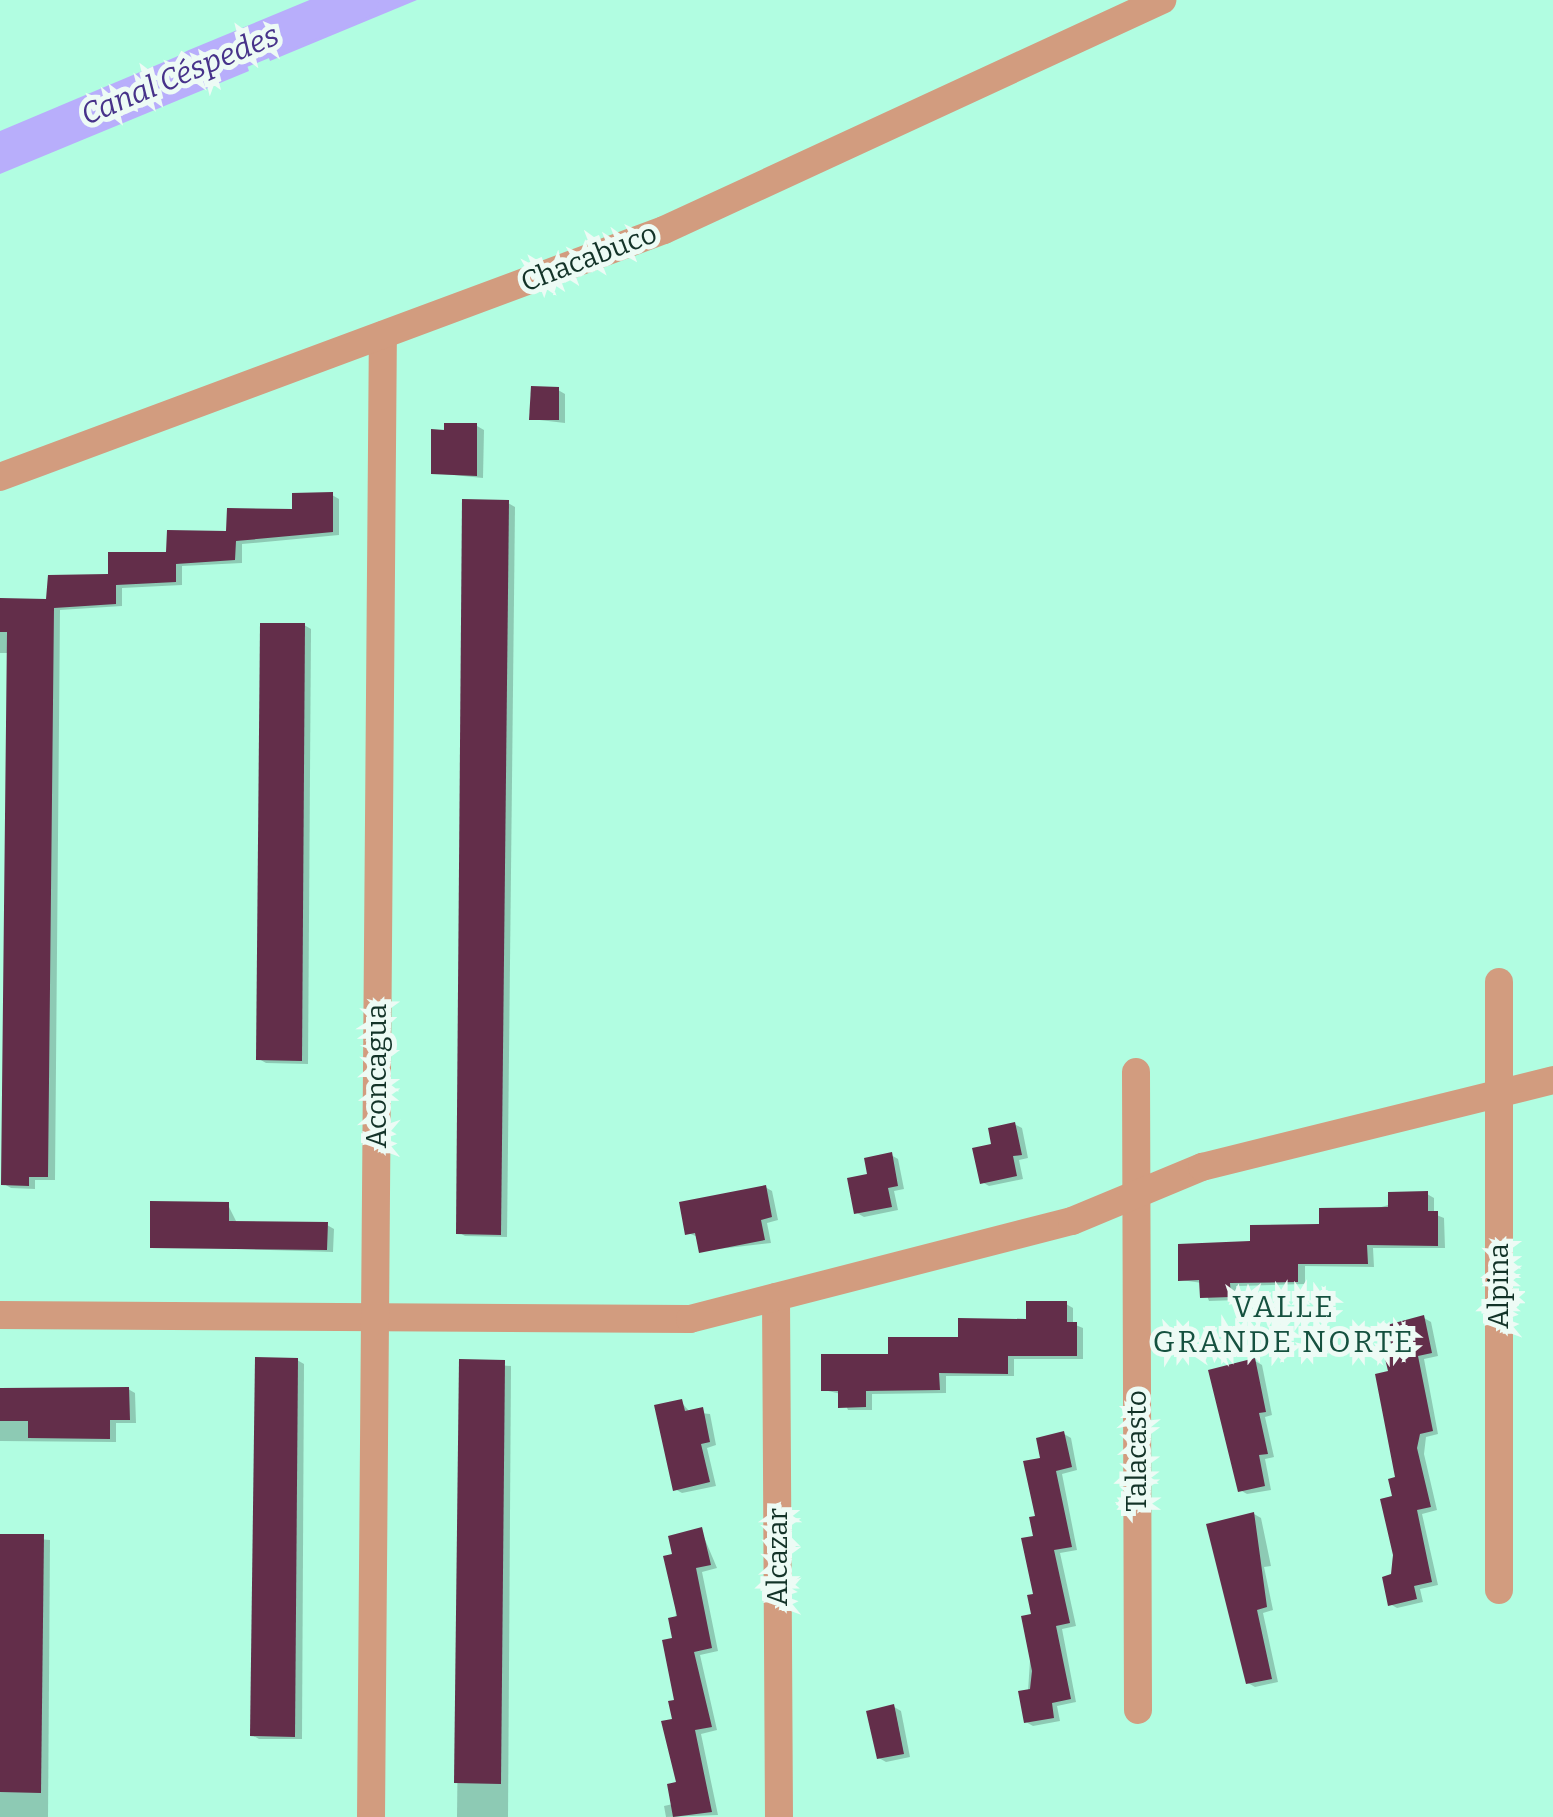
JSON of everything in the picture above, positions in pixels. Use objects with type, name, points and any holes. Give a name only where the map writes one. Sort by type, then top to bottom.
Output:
[{"type":"street","name":"Chacabuco","points":[[0,477],[664,230],[1162,0]]},
{"type":"street","name":"Aconcagua","points":[[371,1817],[383,334]]},
{"type":"street","name":"Alpina","points":[[1498,1590],[1499,982]]},
{"type":"street","name":"Talacasto","points":[[1136,1072],[1138,1710]]},
{"type":"street","points":[[0,1315],[690,1320],[1072,1222],[1202,1167],[1553,1080]]},
{"type":"street","name":"Alcazar","points":[[776,1297],[779,1817]]},
{"type":"water","points":[[312,0],[417,0],[270,61],[256,24]]},
{"type":"water","points":[[235,32],[249,71],[0,174],[0,131]]},
{"type":"building","points":[[531,386],[559,387],[559,420],[529,420]]},
{"type":"building","points":[[444,423],[477,423],[477,476],[431,474],[431,429],[444,430]]},
{"type":"building","points":[[333,492],[333,532],[236,541],[235,560],[176,564],[176,582],[116,585],[116,604],[54,608],[48,1177],[29,1177],[29,1186],[1,1185],[7,632],[0,632],[0,598],[46,599],[48,575],[108,574],[108,552],[166,552],[167,530],[226,531],[227,508],[292,509],[292,493]]},
{"type":"building","points":[[462,499],[509,500],[501,1235],[456,1234]]},
{"type":"building","points":[[260,623],[305,623],[302,1061],[256,1060]]},
{"type":"building","points":[[1015,1122],[1022,1155],[1013,1156],[1017,1176],[980,1184],[972,1148],[991,1144],[988,1128]]},
{"type":"building","points":[[892,1152],[898,1186],[888,1188],[892,1207],[854,1214],[847,1178],[867,1174],[864,1158]]},
{"type":"building","points":[[766,1185],[772,1217],[761,1220],[765,1240],[699,1253],[695,1233],[685,1235],[679,1202]]},
{"type":"building","points":[[1428,1191],[1428,1211],[1438,1211],[1438,1246],[1367,1245],[1368,1264],[1298,1264],[1298,1282],[1230,1283],[1231,1297],[1200,1298],[1199,1280],[1178,1281],[1178,1244],[1250,1241],[1250,1225],[1319,1224],[1319,1208],[1388,1207],[1388,1192]]},
{"type":"building","points":[[150,1201],[229,1202],[229,1221],[328,1222],[327,1250],[150,1248]]},
{"type":"building","points":[[1026,1301],[1067,1301],[1067,1322],[1077,1322],[1077,1356],[1008,1356],[1008,1374],[939,1373],[940,1390],[866,1391],[866,1407],[838,1408],[838,1391],[821,1391],[821,1354],[888,1354],[888,1337],[958,1337],[958,1318],[1026,1319]]},
{"type":"building","points":[[1424,1315],[1432,1353],[1418,1356],[1433,1431],[1420,1434],[1417,1448],[1431,1507],[1417,1510],[1432,1582],[1414,1586],[1417,1599],[1388,1606],[1382,1577],[1391,1574],[1393,1555],[1380,1499],[1392,1496],[1388,1479],[1395,1477],[1375,1374],[1388,1371],[1382,1346],[1391,1344],[1387,1325]]},
{"type":"building","points":[[255,1357],[298,1358],[295,1737],[250,1736]]},
{"type":"building","points":[[1255,1358],[1266,1412],[1259,1413],[1268,1454],[1259,1455],[1265,1486],[1238,1492],[1208,1370]]},
{"type":"building","points":[[459,1359],[505,1360],[501,1784],[454,1783]]},
{"type":"building","points":[[129,1387],[130,1420],[110,1420],[110,1439],[28,1438],[28,1421],[0,1421],[0,1388]]},
{"type":"building","points":[[682,1399],[685,1411],[703,1407],[710,1442],[701,1444],[710,1482],[673,1491],[654,1405]]},
{"type":"building","points":[[1064,1431],[1072,1467],[1056,1471],[1072,1547],[1054,1550],[1070,1623],[1056,1626],[1071,1699],[1052,1703],[1054,1718],[1024,1723],[1018,1691],[1030,1689],[1032,1671],[1021,1616],[1031,1614],[1027,1595],[1033,1594],[1021,1538],[1033,1536],[1029,1517],[1035,1516],[1023,1461],[1040,1458],[1036,1438]]},
{"type":"building","points":[[1254,1512],[1267,1607],[1257,1610],[1272,1679],[1246,1684],[1206,1524]]},
{"type":"building","points":[[702,1527],[711,1565],[696,1568],[712,1648],[694,1652],[712,1727],[695,1730],[712,1812],[673,1817],[667,1784],[676,1782],[661,1721],[672,1719],[668,1701],[674,1700],[662,1640],[672,1638],[668,1618],[677,1616],[663,1556],[672,1554],[668,1536]]},
{"type":"building","points":[[0,1534],[44,1534],[41,1793],[0,1792]]},
{"type":"building","points":[[894,1704],[904,1754],[877,1759],[866,1711]]},
{"type":"waterway","name":"Canal Céspedes","points":[[195,68],[359,0]]},
{"type":"district","name":"VALLE GRANDE NORTE","points":[[1284,1324]]}]
